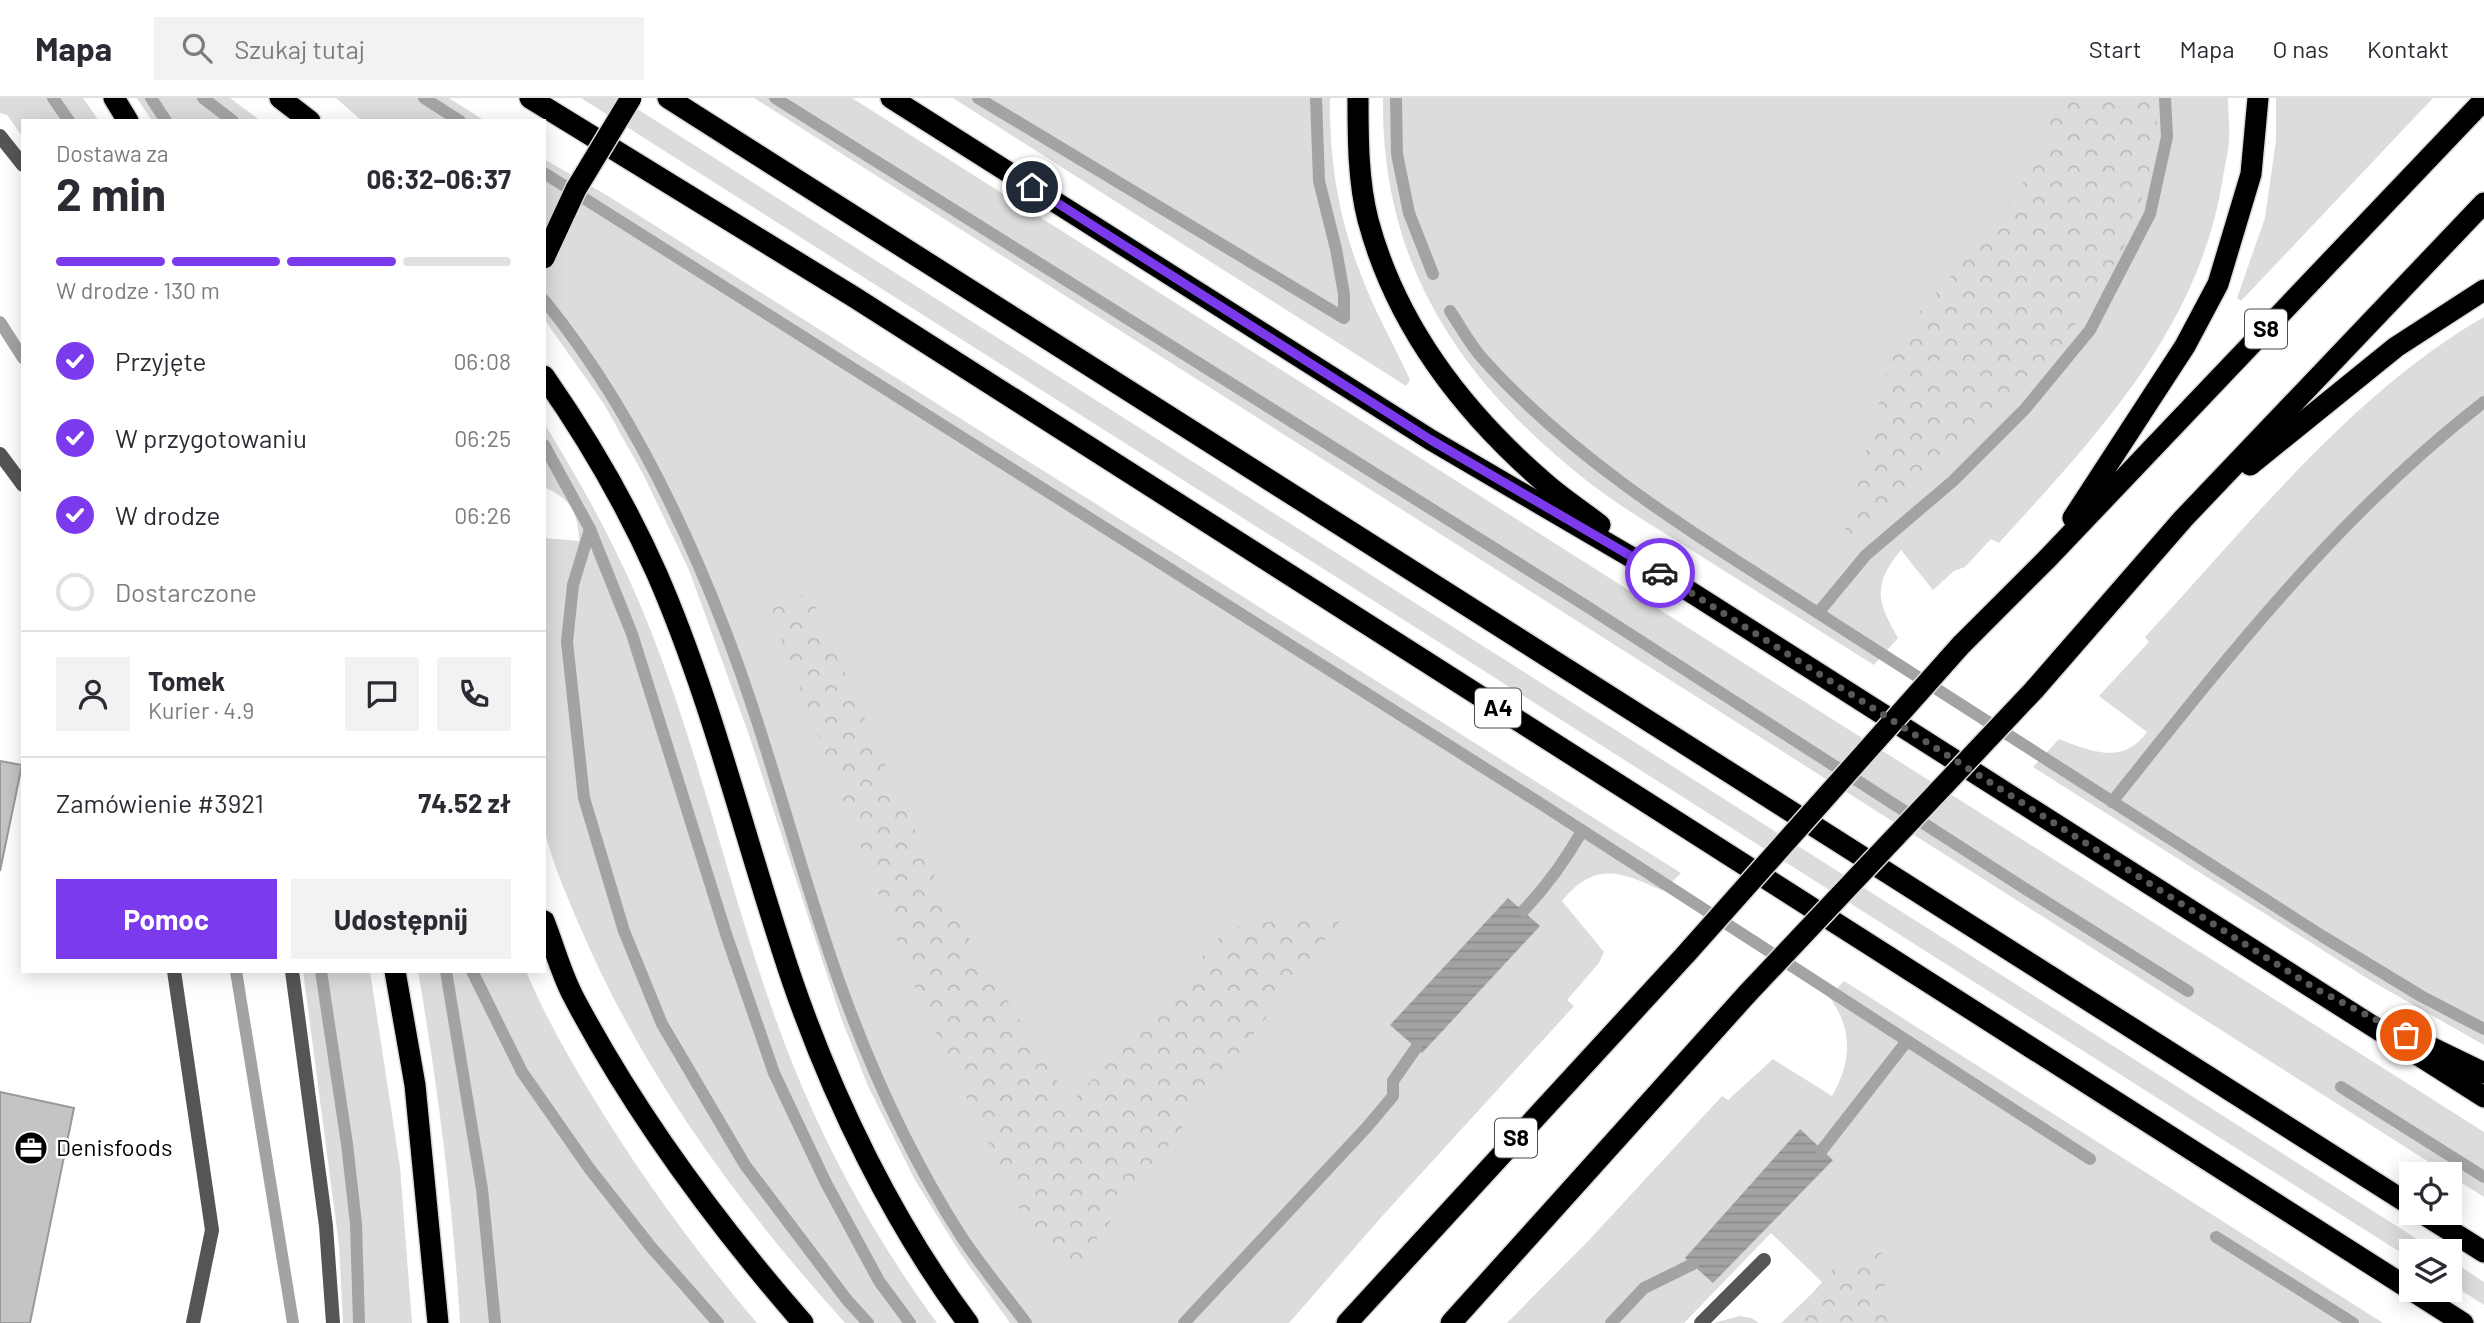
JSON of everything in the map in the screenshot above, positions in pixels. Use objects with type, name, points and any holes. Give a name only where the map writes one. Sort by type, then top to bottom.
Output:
[{"type":"highway","points":[[114,98],[127,119]]},
{"type":"highway","points":[[280,98],[307,119]]},
{"type":"highway","name":"A4","points":[[530,98],[854,297],[2463,1323]]},
{"type":"highway","points":[[546,254],[576,189],[631,98]]},
{"type":"highway","points":[[668,98],[2399,1198]]},
{"type":"highway","points":[[891,98],[1431,440],[1677,583],[2484,1097]]},
{"type":"highway","points":[[1357,98],[1358,148],[1368,220],[1398,304],[1434,363],[1481,421],[1545,483],[1677,583]]},
{"type":"highway","points":[[2048,558],[2185,345],[2218,284],[2252,174],[2259,98]]},
{"type":"highway","name":"S8","points":[[1347,1323],[1686,954],[1961,645],[2048,558],[2484,100]]},
{"type":"highway","points":[[1451,1323],[1747,995],[2034,690],[2183,519],[2484,203]]},
{"type":"highway","points":[[2183,519],[2396,347],[2484,290]]},
{"type":"highway","points":[[546,379],[598,457],[657,575],[706,706],[793,982],[855,1134],[905,1226],[968,1323]]},
{"type":"highway","points":[[546,926],[572,994],[627,1088],[685,1175],[757,1270],[803,1323]]},
{"type":"highway","points":[[395,973],[415,1085],[438,1323]]},
{"type":"highway","points":[[2316,989],[2484,1073]]},
{"type":"highway","points":[[2441,1225],[2484,1252]]},
{"type":"lane","points":[[0,136],[21,162]]},
{"type":"lane","points":[[0,454],[21,482]]},
{"type":"lane","points":[[174,973],[212,1230],[193,1323]]},
{"type":"lane","points":[[292,973],[326,1227],[333,1323]]},
{"type":"lane","points":[[1701,1323],[1764,1260]]},
{"type":"green space","points":[[0,98],[83,98],[98,119],[21,119],[21,134],[7,115],[0,113]]},
{"type":"green space","points":[[137,98],[230,98],[258,119],[151,119]]},
{"type":"green space","points":[[336,98],[449,98],[482,119],[360,119]]},
{"type":"green space","points":[[581,98],[620,98],[2417,1239],[2399,1239],[2399,1251]]},
{"type":"green space","points":[[754,98],[852,98],[2484,1132],[2484,1197],[2462,1183],[2462,1162],[2429,1162]]},
{"type":"green space","points":[[953,98],[1330,98],[1333,165],[1346,230],[1365,286],[1410,380],[1406,386]]},
{"type":"green space","points":[[1383,98],[2228,98],[2229,141],[2211,232],[2192,283],[2168,331],[2139,376],[2107,420],[1999,543],[1991,539],[1965,567],[1954,571],[1933,590],[1901,550],[1885,573],[1881,594],[1882,604],[1898,638],[1874,665],[1601,492],[1542,443],[1501,402],[1466,360],[1437,314],[1413,266],[1396,214],[1386,158]]},
{"type":"green space","points":[[2053,98],[2158,98],[2155,163],[2123,250],[2043,374],[1836,564],[1896,339],[1981,242],[2042,155]]},
{"type":"green space","points":[[2276,98],[2433,98],[2241,301],[2237,298],[2265,218],[2276,140]]},
{"type":"green space","points":[[546,160],[608,196],[1681,873],[1663,891],[1622,875],[1598,875],[1586,879],[1562,901],[1604,952],[1599,963],[1567,1000],[1574,1006],[1385,1213],[1289,1323],[1010,1323],[960,1253],[915,1180],[868,1086],[841,1018],[748,732],[689,570],[644,476],[604,404],[546,322]]},
{"type":"green space","points":[[2484,317],[2484,1045],[2373,982],[2033,767],[2059,739],[2106,753],[2127,749],[2138,743],[2147,732],[2099,696],[2149,642],[2145,637],[2263,507],[2346,422],[2390,383],[2436,348]]},
{"type":"green space","points":[[546,426],[615,551],[659,652],[698,768],[770,1003],[805,1095],[838,1163],[875,1229],[937,1323],[845,1323],[768,1232],[697,1137],[634,1036],[581,929],[546,836],[546,538],[579,541],[575,514],[561,496],[546,488]]},
{"type":"green space","points":[[809,592],[946,901],[1071,1103],[1227,929],[1349,909],[1071,1273],[1035,1241],[919,998],[770,610]]},
{"type":"green space","points":[[303,973],[370,973],[400,1167],[412,1323],[343,1323],[339,1245]]},
{"type":"green space","points":[[418,973],[527,973],[565,1049],[629,1154],[712,1269],[757,1323],[460,1323],[444,1147]]},
{"type":"green space","points":[[1844,981],[2383,1323],[1781,1323],[1823,1283],[1771,1233],[1684,1323],[1507,1323],[1589,1240],[1722,1096],[1728,1100],[1773,1059],[1832,1096],[1843,1071],[1847,1045],[1842,1021],[1829,997]]},
{"type":"green space","points":[[1882,1252],[1887,1323],[1787,1323],[1835,1267]]},
{"type":"green space","points":[[2462,1268],[2484,1282],[2484,1305],[2462,1291]]},
{"type":"green space","points":[[1740,1316],[1759,1323],[1713,1323]]},
{"type":"shaded area","points":[[1508,898],[1540,926],[1422,1053],[1390,1025]]},
{"type":"shaded area","points":[[1800,1129],[1833,1160],[1713,1283],[1685,1258]]},
{"type":"building","points":[[0,761],[21,765],[21,770],[0,871]]},
{"type":"building","points":[[0,1092],[74,1108],[30,1323],[0,1323]]},
{"type":"waterway","points":[[53,98],[68,119]]},
{"type":"waterway","points":[[151,98],[165,119]]},
{"type":"waterway","points":[[203,98],[230,119]]},
{"type":"waterway","points":[[424,98],[457,119]]},
{"type":"waterway","points":[[775,98],[1580,602],[2188,991]]},
{"type":"waterway","points":[[978,98],[1344,318],[1344,294],[1336,249],[1319,181],[1316,98]]},
{"type":"waterway","points":[[1396,98],[1397,154],[1409,213],[1433,274]]},
{"type":"waterway","points":[[2165,98],[2167,137],[2150,214],[2090,330],[2025,409],[1953,481],[1866,555],[1818,613],[2322,936],[2421,996],[2484,1029]]},
{"type":"waterway","points":[[546,174],[1535,800],[2090,1159]]},
{"type":"waterway","points":[[546,303],[573,337],[624,416],[669,500],[708,586],[756,718],[840,984],[893,1113],[925,1176],[961,1236],[1026,1323]]},
{"type":"waterway","points":[[1450,311],[1483,359],[1559,433],[1685,527],[1818,613]]},
{"type":"waterway","points":[[0,322],[21,355]]},
{"type":"waterway","points":[[2112,802],[2241,642],[2332,541],[2380,492],[2484,402]]},
{"type":"waterway","points":[[546,449],[590,529],[632,634],[727,937],[774,1073],[826,1183],[879,1281],[910,1323]]},
{"type":"waterway","points":[[590,529],[573,585],[567,642],[584,798],[624,931],[662,1024],[745,1165],[847,1300],[868,1323]]},
{"type":"waterway","points":[[1523,911],[1555,873],[1582,831]]},
{"type":"waterway","points":[[236,973],[293,1323]]},
{"type":"waterway","points":[[321,973],[356,1224],[359,1323]]},
{"type":"waterway","points":[[446,973],[482,1189],[495,1323]]},
{"type":"waterway","points":[[473,973],[522,1072],[589,1168],[651,1247],[718,1323]]},
{"type":"waterway","points":[[1822,1150],[1907,1041]]},
{"type":"waterway","points":[[1184,1323],[1367,1127],[1393,1096],[1393,1081],[1416,1048]]},
{"type":"waterway","points":[[2341,1087],[2484,1177]]},
{"type":"waterway","points":[[2216,1237],[2353,1323]]},
{"type":"waterway","points":[[1611,1323],[1644,1288],[1693,1264]]},
{"type":"way so far","points":[[1660,573],[2316,989],[2406,1035]]},
{"type":"place","name":"Denisfoods","points":[[31,1148]]},
{"type":"route","points":[[1032,187],[1431,440],[1660,573]]}]
